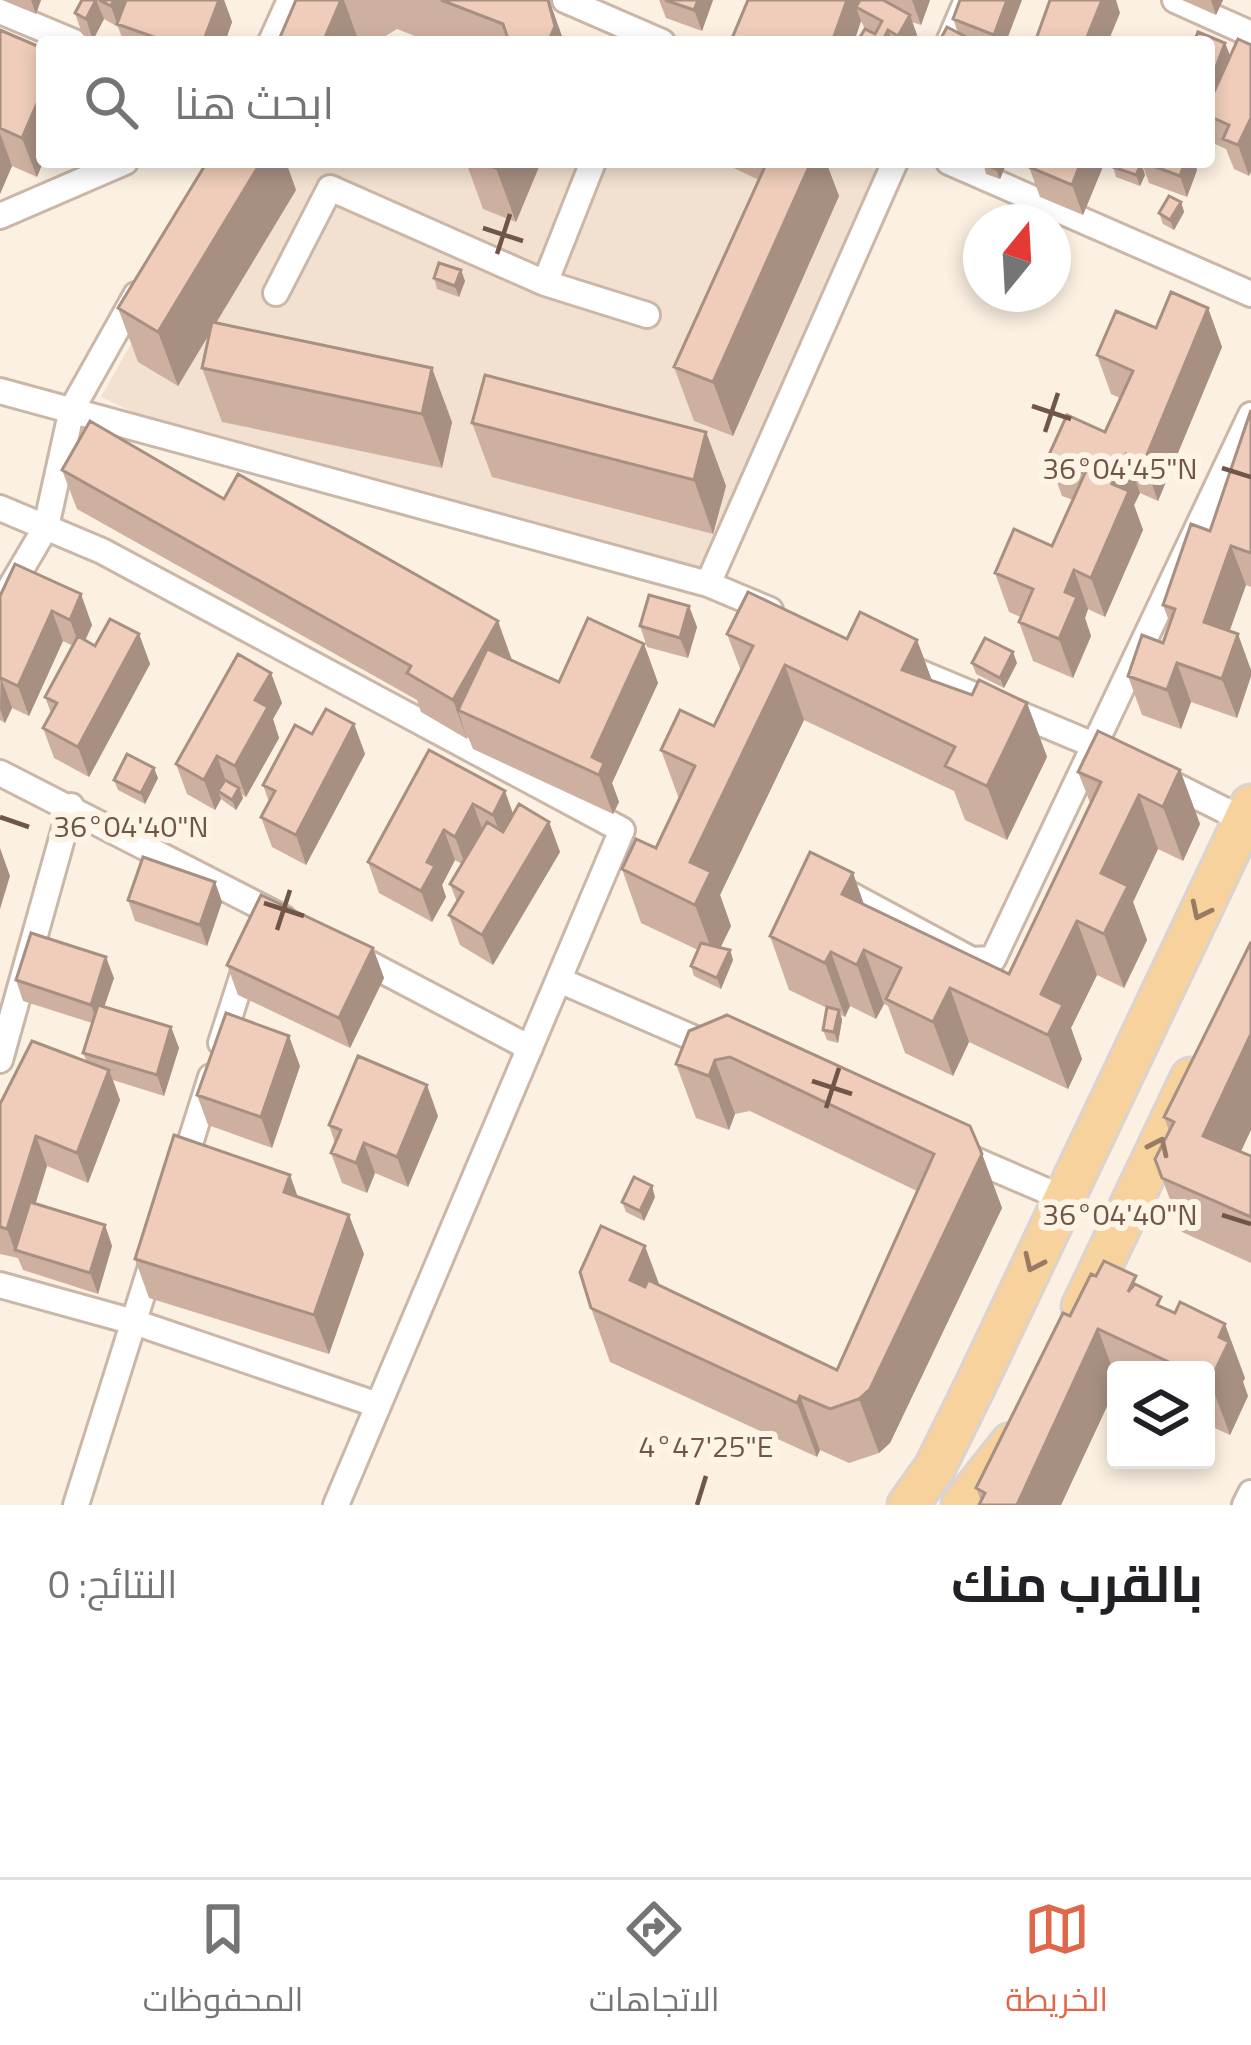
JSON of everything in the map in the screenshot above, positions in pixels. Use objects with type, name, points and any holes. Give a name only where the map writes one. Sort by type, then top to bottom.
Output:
[{"type":"main road","points":[[908,1505],[945,1447],[1247,813]]},
{"type":"main road","points":[[1064,1346],[1212,1035]]},
{"type":"main road","points":[[962,1505],[1034,1408]]},
{"type":"street","points":[[274,36],[290,0]]},
{"type":"street","points":[[565,0],[641,36]]},
{"type":"street","points":[[952,36],[967,0]]},
{"type":"street","points":[[1175,0],[1251,34]]},
{"type":"street","points":[[0,11],[60,36]]},
{"type":"street","points":[[0,217],[111,168]]},
{"type":"street","points":[[545,283],[591,168]]},
{"type":"street","points":[[708,584],[893,168]]},
{"type":"street","points":[[963,168],[1251,294]]},
{"type":"street","points":[[276,293],[330,188],[545,283],[647,315]]},
{"type":"street","points":[[0,605],[46,527],[72,410],[153,265]]},
{"type":"street","points":[[0,391],[708,584],[794,620]]},
{"type":"street","points":[[815,875],[971,960],[994,959],[1251,415]]},
{"type":"street","points":[[0,508],[102,551],[622,830],[336,1505]]},
{"type":"street","points":[[880,656],[1247,813]]},
{"type":"street","points":[[0,772],[530,1048]]},
{"type":"street","points":[[0,1060],[71,806]]},
{"type":"street","points":[[175,1191],[264,908]]},
{"type":"street","points":[[559,980],[734,1056]]},
{"type":"street","points":[[932,1141],[1063,1198]]},
{"type":"street","points":[[76,1505],[161,1235]]},
{"type":"street","points":[[0,1285],[134,1322],[378,1405]]},
{"type":"street","points":[[1245,1505],[1251,1493]]},
{"type":"shaded area","points":[[231,168],[871,168],[898,180],[720,584],[240,462],[101,397]]},
{"type":"building","points":[[82,0],[96,0],[86,19],[75,13]]},
{"type":"building","points":[[126,0],[219,0],[205,36],[151,36],[117,24]]},
{"type":"building","points":[[296,0],[341,0],[326,36],[281,36]]},
{"type":"building","points":[[441,0],[548,0],[555,26],[551,36],[507,36],[503,24]]},
{"type":"building","points":[[665,0],[698,0],[694,10]]},
{"type":"building","points":[[748,0],[847,0],[834,36],[733,36]]},
{"type":"building","points":[[860,0],[883,0],[910,15],[898,36],[888,30],[885,36],[861,36],[865,29],[875,34],[882,21],[856,7]]},
{"type":"building","points":[[960,0],[1007,0],[994,35],[953,19]]},
{"type":"building","points":[[1050,0],[1102,0],[1087,36],[1037,36]]},
{"type":"building","points":[[947,27],[964,36],[942,36]]},
{"type":"building","points":[[0,30],[36,45],[36,106],[22,138],[0,128]]},
{"type":"building","points":[[1215,39],[1225,43],[1215,70]]},
{"type":"building","points":[[1238,39],[1251,45],[1251,118],[1238,145],[1223,139],[1229,125],[1215,119],[1215,90]]},
{"type":"building","points":[[203,168],[257,168],[158,332],[118,308]]},
{"type":"building","points":[[764,168],[808,168],[713,382],[674,367]]},
{"type":"building","points":[[1031,168],[1079,168],[1072,185]]},
{"type":"building","points":[[1158,168],[1183,168],[1180,176]]},
{"type":"building","points":[[1169,196],[1181,202],[1170,220],[1159,213]]},
{"type":"building","points":[[439,263],[461,270],[455,286],[434,278]]},
{"type":"building","points":[[1171,292],[1208,308],[1144,462],[1126,454],[1112,484],[1129,491],[1091,578],[1074,570],[1065,592],[1077,597],[1059,639],[1019,622],[1033,589],[995,573],[1014,529],[1052,546],[1085,473],[1048,457],[1067,415],[1105,432],[1133,371],[1097,355],[1116,311],[1156,328]]},
{"type":"building","points":[[212,322],[432,368],[422,414],[202,368]]},
{"type":"building","points":[[485,375],[706,432],[694,480],[472,423]]},
{"type":"building","points":[[1251,410],[1251,553],[1231,546],[1204,622],[1238,634],[1222,679],[1177,663],[1167,690],[1128,676],[1142,635],[1163,643],[1175,609],[1163,605],[1191,524],[1210,531]]},
{"type":"building","points":[[90,421],[224,499],[238,474],[498,621],[453,700],[407,673],[411,666],[62,470]]},
{"type":"building","points":[[15,564],[81,594],[70,620],[52,611],[18,686],[0,679],[0,596]]},
{"type":"building","points":[[748,592],[847,639],[860,612],[917,640],[902,670],[972,695],[979,680],[1027,703],[987,786],[945,766],[955,747],[785,665],[690,862],[711,872],[695,905],[622,869],[636,839],[656,848],[695,766],[661,750],[680,710],[714,726],[753,646],[727,634]]},
{"type":"building","points":[[649,595],[689,606],[680,638],[640,626]]},
{"type":"building","points":[[588,618],[644,644],[592,757],[604,763],[599,775],[458,710],[487,649],[559,682]]},
{"type":"building","points":[[110,619],[139,634],[78,747],[43,728],[57,703],[45,697],[78,636],[95,646]]},
{"type":"building","points":[[985,638],[1013,652],[1000,678],[972,663]]},
{"type":"building","points":[[238,654],[271,673],[255,700],[268,707],[235,766],[217,756],[204,780],[176,764]]},
{"type":"building","points":[[326,709],[354,724],[296,835],[261,817],[275,791],[263,785],[295,725],[312,734]]},
{"type":"building","points":[[1098,731],[1180,770],[1163,807],[1139,795],[1101,873],[1128,886],[1104,934],[1077,921],[1041,994],[1063,1005],[1048,1035],[950,988],[933,1022],[886,999],[901,968],[864,950],[857,965],[831,952],[825,963],[770,936],[810,852],[853,873],[842,894],[1009,974],[1101,782],[1078,772]]},
{"type":"building","points":[[429,750],[505,791],[493,815],[473,804],[455,837],[444,830],[427,862],[435,866],[421,891],[368,862]]},
{"type":"building","points":[[127,754],[154,768],[141,793],[114,780]]},
{"type":"building","points":[[225,780],[239,788],[232,800],[218,791]]},
{"type":"building","points":[[519,804],[549,822],[482,935],[449,915],[463,892],[450,884],[487,822],[503,832]]},
{"type":"building","points":[[143,857],[215,882],[200,925],[128,900]]},
{"type":"building","points":[[261,895],[373,948],[339,1018],[227,965]]},
{"type":"building","points":[[31,933],[106,957],[91,1005],[16,980]]},
{"type":"building","points":[[1251,942],[1251,1034],[1203,1136],[1251,1156],[1251,1217],[1162,1178],[1155,1159],[1174,1122],[1164,1117]]},
{"type":"building","points":[[701,943],[730,950],[717,978],[691,966]]},
{"type":"building","points":[[98,1005],[171,1027],[157,1075],[83,1053]]},
{"type":"building","points":[[827,1007],[839,1010],[834,1032],[823,1030]]},
{"type":"building","points":[[226,1013],[289,1036],[261,1117],[197,1095]]},
{"type":"building","points":[[727,1015],[970,1126],[982,1154],[870,1389],[859,1399],[830,1409],[800,1396],[797,1403],[591,1308],[580,1272],[601,1226],[645,1246],[630,1280],[645,1287],[648,1280],[837,1370],[934,1154],[730,1057],[715,1060],[709,1076],[676,1064],[689,1031]]},
{"type":"building","points":[[32,1041],[109,1070],[77,1153],[36,1136],[7,1229],[0,1227],[0,1104]]},
{"type":"building","points":[[358,1056],[427,1085],[397,1157],[364,1143],[356,1163],[331,1153],[341,1130],[329,1125]]},
{"type":"building","points":[[174,1135],[290,1175],[284,1192],[349,1215],[314,1315],[135,1259]]},
{"type":"building","points":[[634,1177],[652,1186],[640,1211],[622,1202]]},
{"type":"building","points":[[30,1202],[105,1225],[90,1273],[15,1250]]},
{"type":"building","points":[[1104,1261],[1136,1276],[1128,1292],[1135,1284],[1161,1297],[1157,1305],[1175,1313],[1180,1302],[1225,1324],[1219,1337],[1229,1342],[1215,1371],[1215,1361],[1167,1361],[1098,1329],[1017,1505],[979,1505],[985,1493],[976,1488],[1063,1313],[1070,1316],[1091,1274],[1096,1276]]}]
